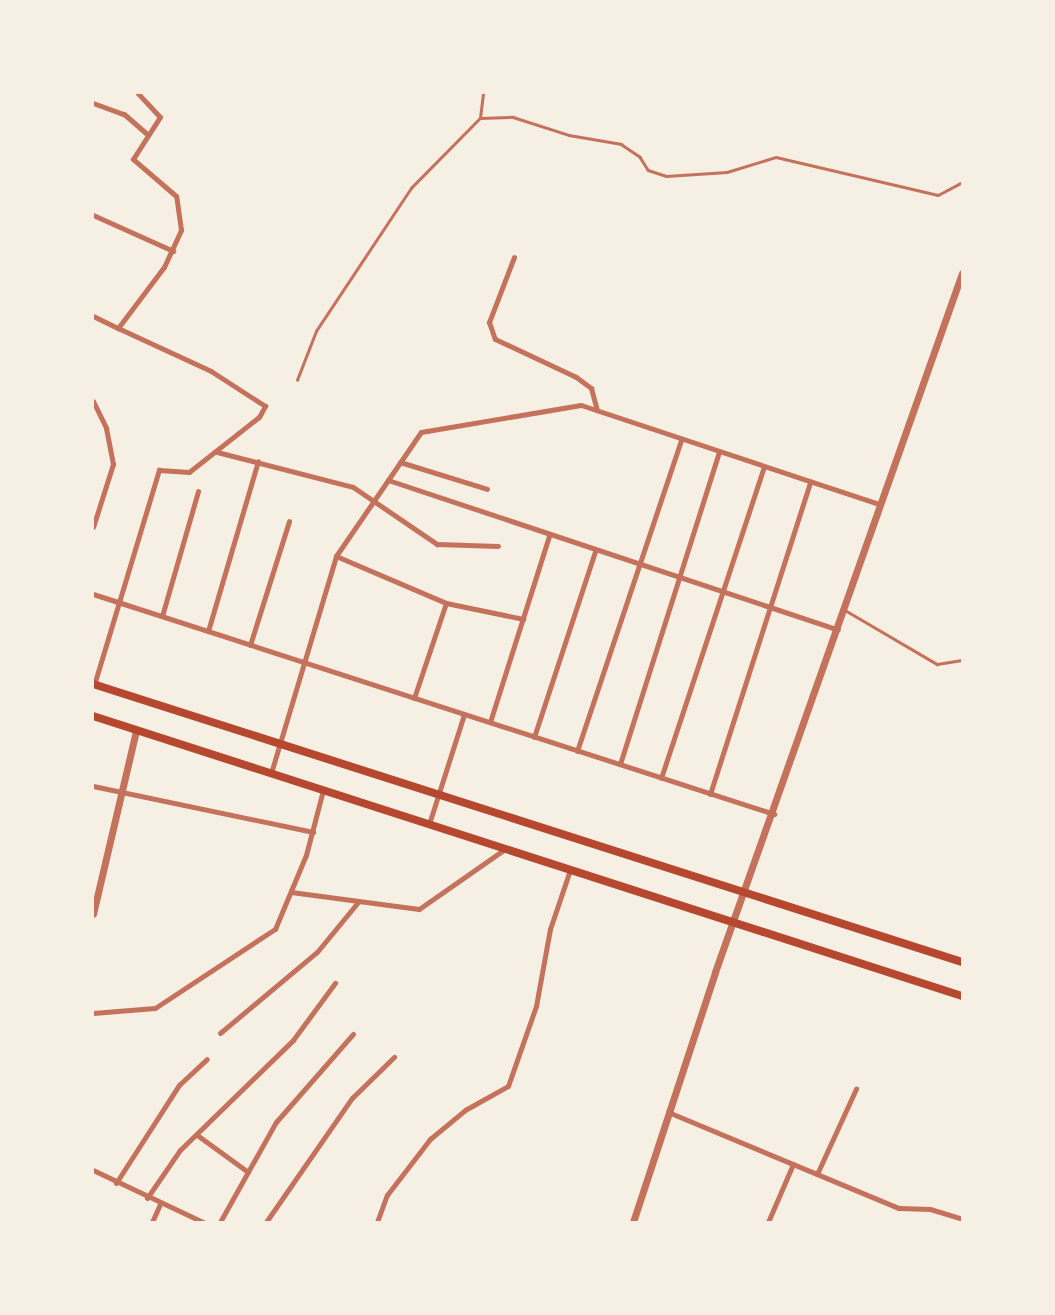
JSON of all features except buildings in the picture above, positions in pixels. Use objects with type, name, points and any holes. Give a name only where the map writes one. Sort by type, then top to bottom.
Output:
[{"type":"main road","points":[[93,685],[962,962]]},
{"type":"main road","points":[[93,716],[962,996]]},
{"type":"street","points":[[118,328],[173,251],[181,230],[176,196],[133,159],[160,113],[138,93]]},
{"type":"street","points":[[93,103],[124,114],[148,135]]},
{"type":"street","points":[[93,215],[173,251]]},
{"type":"street","points":[[514,257],[489,322],[495,339],[576,377],[591,388],[597,410]]},
{"type":"street","points":[[633,1222],[667,1111],[747,893],[962,273]]},
{"type":"street","points":[[93,316],[262,401],[264,412],[189,472],[159,470],[93,685]]},
{"type":"street","points":[[93,401],[106,428],[113,464],[93,527]]},
{"type":"street","points":[[271,773],[336,556],[421,432],[581,404],[681,440],[881,505]]},
{"type":"street","points":[[577,751],[681,440]]},
{"type":"street","points":[[217,452],[353,487],[437,544],[498,547]]},
{"type":"street","points":[[620,764],[681,579],[719,452]]},
{"type":"street","points":[[208,631],[258,461]]},
{"type":"street","points":[[400,462],[487,489]]},
{"type":"street","points":[[660,778],[764,467]]},
{"type":"street","points":[[388,480],[595,552],[838,630]]},
{"type":"street","points":[[710,794],[810,482]]},
{"type":"street","points":[[162,616],[198,491]]},
{"type":"street","points":[[250,645],[289,521]]},
{"type":"street","points":[[490,722],[549,536]]},
{"type":"street","points":[[534,737],[595,552]]},
{"type":"street","points":[[336,556],[446,603],[523,619]]},
{"type":"street","points":[[93,594],[774,814]]},
{"type":"street","points":[[414,698],[446,603]]},
{"type":"street","points":[[429,824],[464,714]]},
{"type":"street","points":[[93,914],[136,730]]},
{"type":"street","points":[[93,786],[313,832]]},
{"type":"street","points":[[93,1013],[155,1008],[275,929],[313,832],[323,790]]},
{"type":"street","points":[[291,892],[419,909],[505,849]]},
{"type":"street","points":[[377,1222],[387,1195],[430,1139],[465,1110],[508,1086],[536,1006],[550,929],[570,870]]},
{"type":"street","points":[[220,1033],[317,951],[358,902]]},
{"type":"street","points":[[147,1198],[164,1169],[293,1040],[335,983]]},
{"type":"street","points":[[220,1222],[276,1122],[353,1034]]},
{"type":"street","points":[[266,1222],[352,1098],[394,1058]]},
{"type":"street","points":[[117,1182],[179,1085],[207,1059]]},
{"type":"street","points":[[817,1174],[856,1089]]},
{"type":"street","points":[[667,1111],[899,1208],[930,1209],[962,1219]]},
{"type":"street","points":[[197,1135],[247,1172]]},
{"type":"street","points":[[768,1222],[793,1164]]},
{"type":"street","points":[[93,1170],[202,1222]]},
{"type":"street","points":[[152,1222],[160,1204]]},
{"type":"lane","points":[[297,380],[316,331],[411,188],[480,118],[482,93]]},
{"type":"lane","points":[[480,118],[513,117],[569,135],[621,144],[640,157],[648,170],[666,176],[719,173],[776,157],[938,195],[962,182]]},
{"type":"lane","points":[[845,610],[937,664],[962,660]]}]
